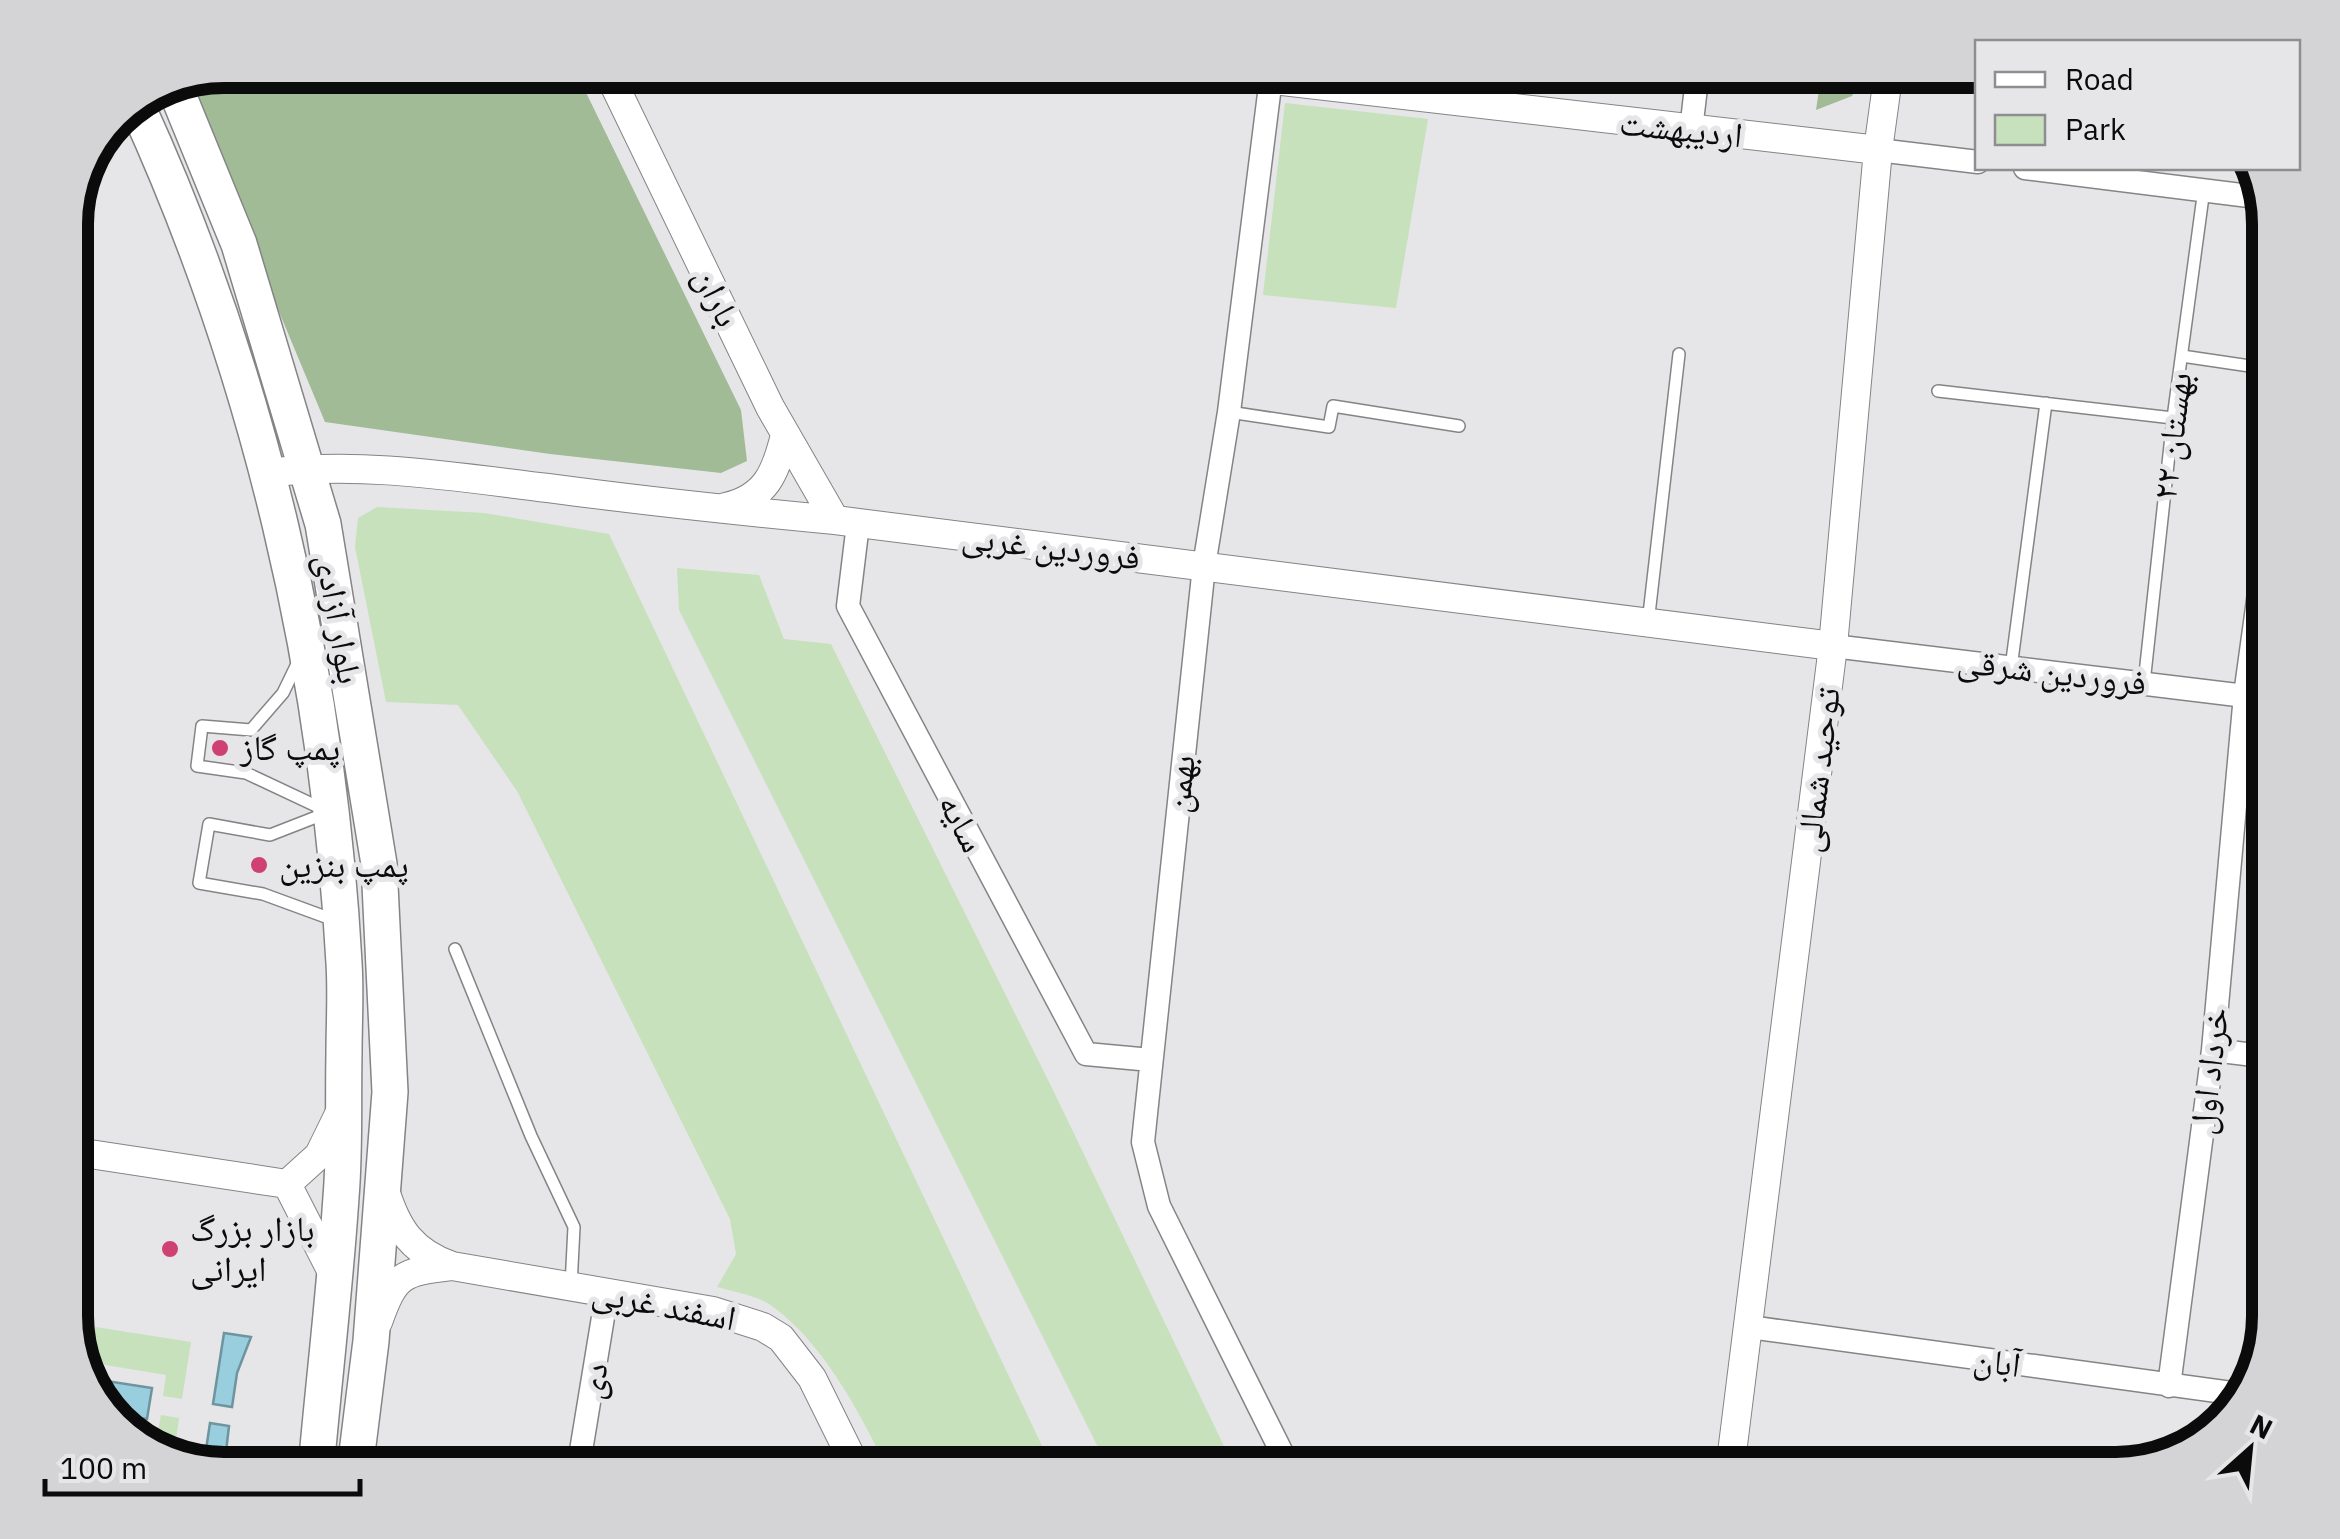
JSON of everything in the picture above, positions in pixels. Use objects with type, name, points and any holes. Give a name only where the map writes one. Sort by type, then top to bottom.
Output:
[{"type":"main road","name":"بلوار آزادی","points":[[178,96],[239,244],[323,524],[380,864],[390,1092],[372,1341],[357,1451]]},
{"type":"main road","name":"بلوار آزادی","points":[[141,116],[201,256],[268,476],[304,647],[329,812],[344,964],[342,1195],[318,1451]]},
{"type":"main road","points":[[288,450],[307,468],[299,490],[284,495],[268,476],[274,452],[288,450]]},
{"type":"street","name":"باران","points":[[616,88],[785,435],[847,522]]},
{"type":"street","name":"بهمن","points":[[1269,88],[1230,412],[1204,566],[1143,1142],[1159,1206],[1281,1451]]},
{"type":"street","name":"اردیبهشت","points":[[1370,88],[1878,150]]},
{"type":"street","points":[[1691,130],[1696,88]]},
{"type":"street","name":"توحید شمالی","points":[[1732,1451],[1833,646],[1887,88]]},
{"type":"street","points":[[1878,150],[1975,162]]},
{"type":"street","points":[[2058,170],[2142,175],[2249,196]]},
{"type":"street","points":[[710,509],[748,502],[779,460],[785,435]]},
{"type":"street","name":"فروردین غربی","points":[[307,468],[386,470],[847,522],[1833,646]]},
{"type":"street","name":"سایه","points":[[847,522],[848,606],[1086,1054],[1151,1060]]},
{"type":"street","name":"خرداد اول","points":[[2169,1386],[2213,1050],[2252,645]]},
{"type":"street","name":"فروردین شرقی","points":[[1833,646],[2252,695]]},
{"type":"street","points":[[2213,1050],[2252,1055]]},
{"type":"street","points":[[287,1184],[318,1155],[343,1107]]},
{"type":"street","points":[[88,1153],[287,1184]]},
{"type":"street","points":[[382,1181],[392,1214],[410,1242],[420,1252],[452,1266]]},
{"type":"street","points":[[287,1184],[334,1276]]},
{"type":"street","points":[[372,1341],[394,1286],[416,1269],[452,1266]]},
{"type":"street","name":"اسفند غربی","points":[[452,1266],[744,1319],[781,1338],[812,1378],[848,1451]]},
{"type":"street","name":"دی","points":[[581,1451],[607,1293]]},
{"type":"street","name":"آبان","points":[[1748,1328],[2228,1393]]},
{"type":"lane","name":"بهستان ۲۲","points":[[2144,683],[2173,418],[2204,189]]},
{"type":"lane","points":[[1648,623],[1679,354]]},
{"type":"lane","points":[[2182,356],[2252,366]]},
{"type":"lane","points":[[1938,391],[2173,418]]},
{"type":"lane","points":[[2011,668],[2046,402]]},
{"type":"lane","points":[[1230,412],[1328,427],[1333,406],[1459,426]]},
{"type":"lane","points":[[304,647],[283,693],[251,730],[202,726],[197,766],[246,773],[329,812]]},
{"type":"lane","points":[[329,812],[270,835],[209,824],[199,882],[263,894],[340,923]]},
{"type":"lane","points":[[455,949],[531,1136],[574,1227],[571,1286]]},
{"type":"green space","points":[[224,88],[584,88],[741,410],[747,461],[721,473],[325,422],[188,93]]},
{"type":"green space","points":[[1819,88],[1856,88],[1852,96],[1816,110]]},
{"type":"green space","points":[[1285,103],[1428,119],[1396,308],[1263,295]]},
{"type":"green space","points":[[377,507],[484,513],[609,534],[1044,1451],[878,1451],[838,1379],[806,1337],[769,1304],[717,1287],[736,1254],[730,1219],[517,791],[458,705],[386,702],[355,547],[358,518]]},
{"type":"green space","points":[[677,568],[759,575],[784,639],[831,644],[1054,1092],[1226,1451],[1100,1451],[679,610]]},
{"type":"green space","points":[[88,1326],[191,1342],[182,1399],[163,1396],[166,1375],[97,1364]]},
{"type":"green space","points":[[161,1415],[179,1418],[176,1442],[157,1434]]},
{"type":"water","points":[[224,1333],[251,1337],[237,1373],[232,1407],[213,1404]]},
{"type":"water","points":[[105,1381],[152,1388],[147,1419],[127,1412]]},
{"type":"water","points":[[210,1423],[229,1426],[226,1451],[206,1450]]},
{"type":"place","name":"پمپ گاز","points":[[220,748]]},
{"type":"place","name":"پمپ بنزين","points":[[259,865]]},
{"type":"place","name":"بازار بزرگ ایرانی","points":[[170,1249]]}]
